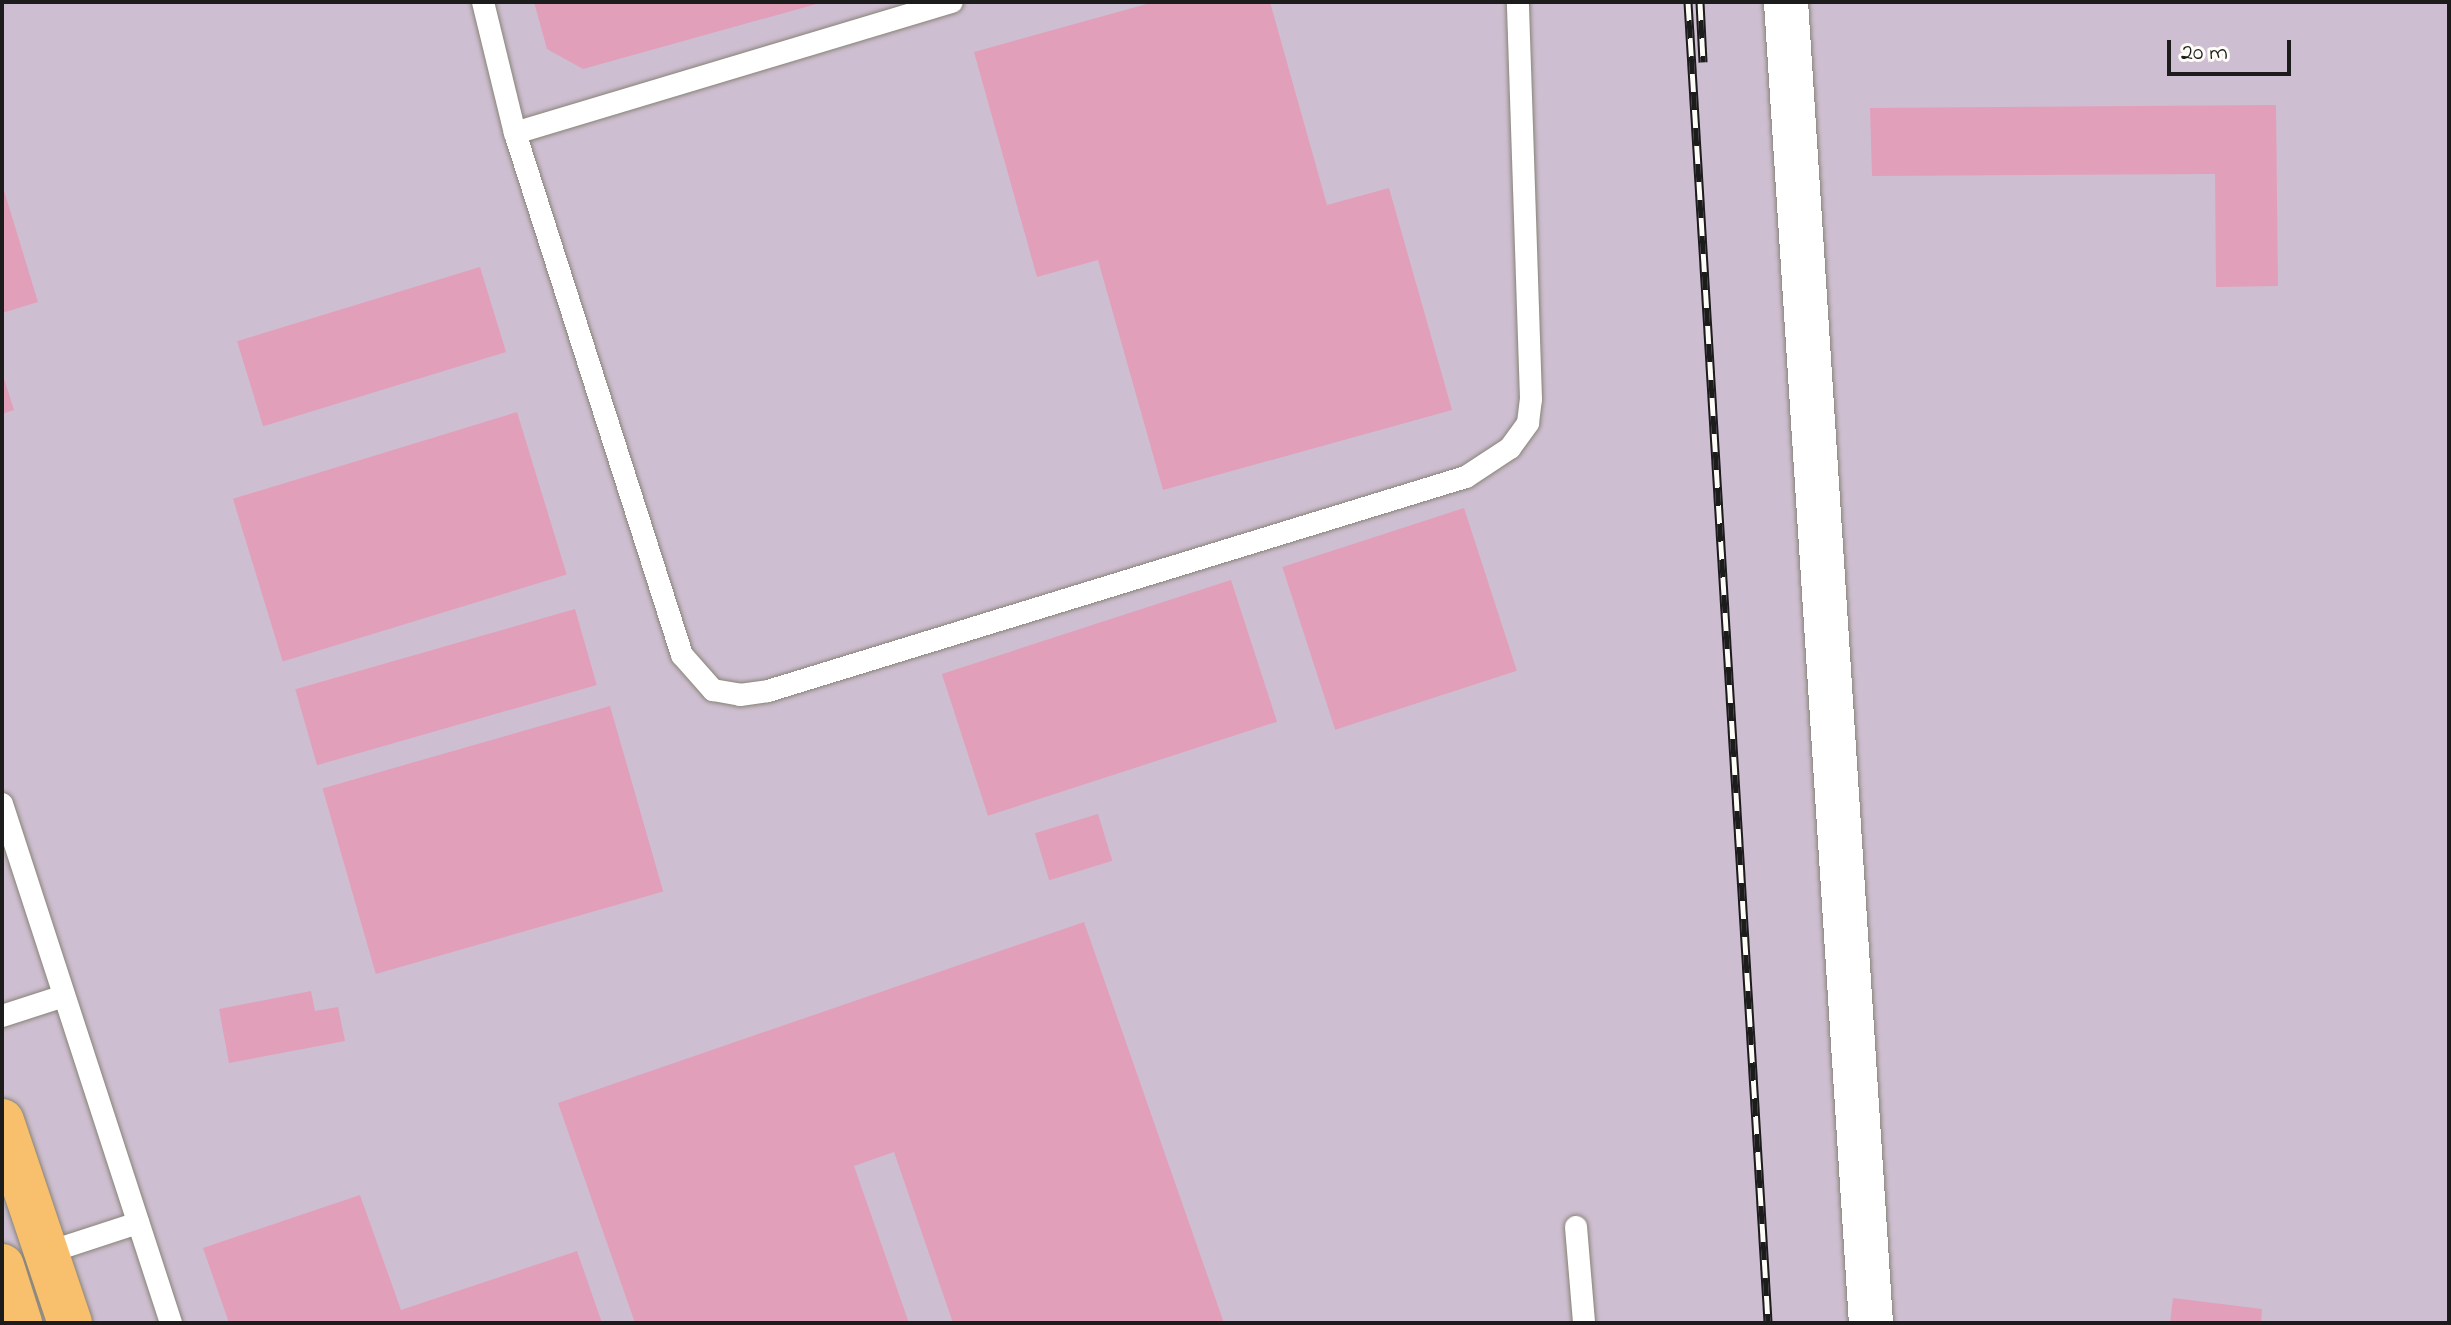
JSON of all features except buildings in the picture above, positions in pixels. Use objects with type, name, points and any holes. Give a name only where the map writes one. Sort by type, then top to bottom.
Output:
[{"type":"main road","points":[[2,1121],[70,1323]]},
{"type":"main road","points":[[2,1266],[20,1323]]},
{"type":"street","points":[[1786,2],[1871,1323]]},
{"type":"lane","points":[[483,2],[515,133],[682,655],[713,690],[754,693],[1466,477],[1510,448],[1528,423],[1531,399],[1518,2]]},
{"type":"lane","points":[[515,133],[915,7],[952,2]]},
{"type":"lane","points":[[2,804],[10,853],[64,996],[171,1323]]},
{"type":"lane","points":[[2,1016],[64,996]]},
{"type":"lane","points":[[46,1253],[138,1223]]},
{"type":"lane","points":[[1576,1227],[1584,1323]]},
{"type":"shaded area","points":[[2,2],[2449,2],[2449,1323],[2,1323]]},
{"type":"railway","points":[[1688,2],[1768,1323]]},
{"type":"railway","points":[[1700,2],[1703,62]]}]
